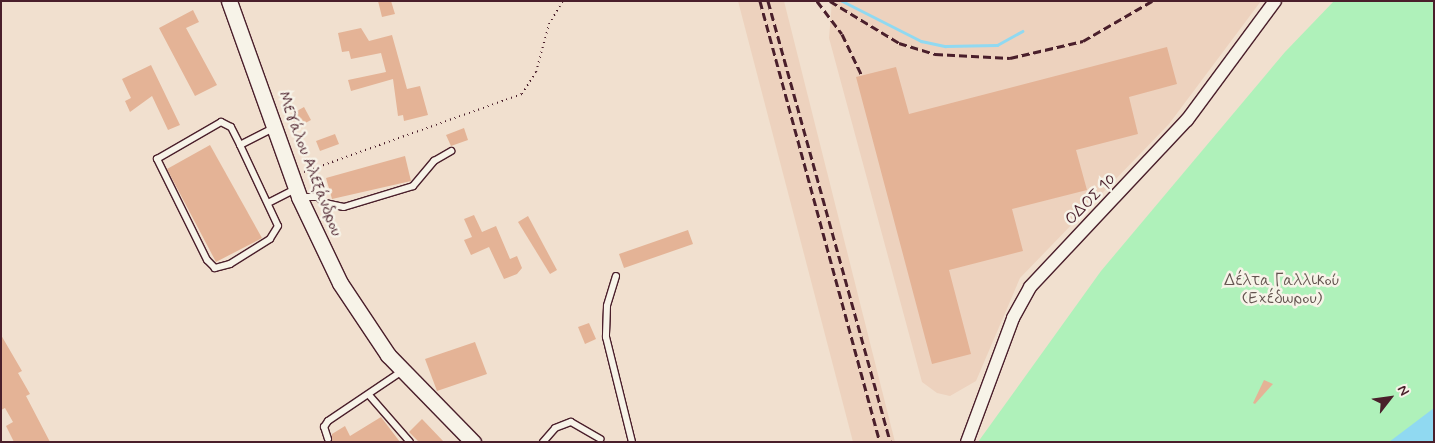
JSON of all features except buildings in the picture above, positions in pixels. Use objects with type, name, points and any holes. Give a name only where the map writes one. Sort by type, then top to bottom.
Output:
[{"type":"street","name":"Μεγάλου Αλεξάνδρου","points":[[229,1],[296,187],[340,283],[402,372],[473,442]]},
{"type":"street","name":"ΟΔΟΣ 10","points":[[967,442],[1013,318],[1030,287],[1188,120],[1275,1]]},
{"type":"lane","points":[[221,122],[231,127],[240,145],[278,219],[270,239],[230,264],[210,265],[157,159],[221,122]]},
{"type":"lane","points":[[240,145],[275,127]]},
{"type":"lane","points":[[270,202],[296,187],[318,197],[325,203],[344,207],[413,186],[434,161],[451,151]]},
{"type":"lane","points":[[616,276],[607,306],[606,337],[632,442]]},
{"type":"lane","points":[[328,440],[324,426],[328,420],[402,372]]},
{"type":"lane","points":[[368,395],[410,442]]},
{"type":"lane","points":[[542,442],[555,428],[571,422],[600,439]]},
{"type":"path","points":[[296,187],[522,94],[536,72],[549,24],[563,1]]},
{"type":"shaded area","points":[[738,1],[784,1],[895,442],[853,442]]},
{"type":"shaded area","points":[[832,1],[1261,1],[1169,124],[1020,278],[976,381],[950,396],[937,393],[922,382],[829,38]]},
{"type":"green space","name":"Δέλτα Γαλλικού (Εχέδωρου)","points":[[1334,1],[1434,1],[1434,442],[978,442],[1101,271],[1285,52]]},
{"type":"water","points":[[1434,408],[1434,442],[1389,442]]},
{"type":"waterway","points":[[842,1],[921,41],[945,46],[997,45],[1022,31]]},
{"type":"railway","points":[[760,1],[880,442]]},
{"type":"railway","points":[[768,1],[890,442]]},
{"type":"railway","points":[[817,1],[842,34],[862,76]]},
{"type":"railway","points":[[830,1],[899,43],[935,54],[1010,58],[1083,41],[1152,1]]}]
